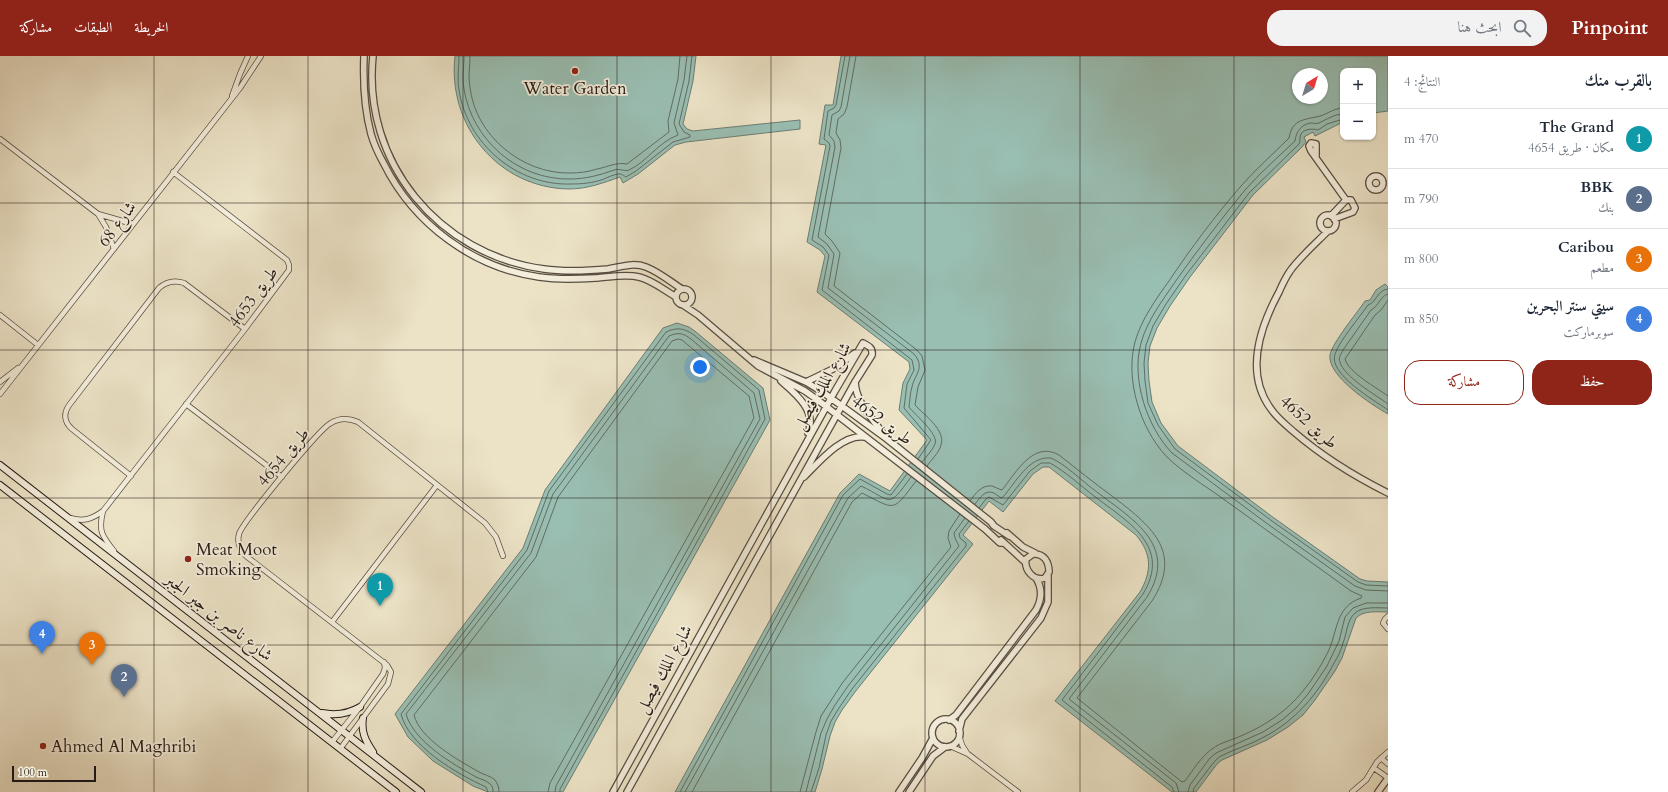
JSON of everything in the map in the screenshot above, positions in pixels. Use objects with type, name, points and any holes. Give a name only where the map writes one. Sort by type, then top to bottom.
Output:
[{"type":"main road","name":"شارع ناصر بن جبر الجبر","points":[[2,467],[421,792]]},
{"type":"main road","name":"شارع ناصر بن جبر الجبر","points":[[0,485],[396,792]]},
{"type":"main road","points":[[320,713],[341,715],[360,707]]},
{"type":"main road","points":[[363,718],[361,727],[363,737],[377,758]]},
{"type":"street","points":[[231,98],[237,79],[248,56]]},
{"type":"street","name":"شارع 68","points":[[0,394],[240,88],[261,56]]},
{"type":"street","points":[[364,56],[365,106],[371,135],[376,148],[400,192],[428,224],[443,236],[472,255],[523,275],[561,279],[625,276],[639,277],[650,281],[676,297],[679,303],[698,314]]},
{"type":"street","points":[[373,56],[373,105],[385,148],[395,169],[418,201],[450,232],[483,252],[524,266],[563,271],[635,265],[646,267],[682,289],[690,292],[692,297],[691,301],[698,314]]},
{"type":"street","points":[[0,139],[98,214],[133,224]]},
{"type":"street","points":[[1316,156],[1346,200],[1351,200],[1355,208],[1353,212],[1333,217],[1323,217],[1320,222],[1322,228],[1328,231],[1334,229],[1333,217],[1346,200]]},
{"type":"street","name":"طريق 4653","points":[[69,518],[84,520],[94,518],[103,511],[287,275],[289,270],[288,262],[173,172]]},
{"type":"street","points":[[1373,177],[1388,178],[1380,188],[1372,188],[1370,184],[1370,180],[1373,177]]},
{"type":"street","points":[[1380,177],[1382,180],[1382,185]]},
{"type":"street","points":[[98,214],[109,234],[114,249]]},
{"type":"street","name":"طريق 4652","points":[[1318,239],[1322,228]]},
{"type":"street","name":"طريق 4652","points":[[1328,231],[1318,239],[1289,272],[1270,310],[1260,335],[1256,368],[1258,382],[1263,396],[1271,409],[1302,439],[1336,465],[1388,493]]},
{"type":"street","points":[[131,476],[72,429],[66,421],[65,414],[70,404],[159,288],[169,282],[176,281],[184,283],[245,329]]},
{"type":"street","points":[[676,297],[678,291],[682,289]]},
{"type":"street","points":[[683,305],[688,304],[691,301]]},
{"type":"street","name":"طريق 4652","points":[[698,314],[758,366],[805,391],[1026,562]]},
{"type":"street","points":[[0,315],[38,346]]},
{"type":"street","name":"شارع الملك فيصل","points":[[613,792],[804,445],[859,349],[863,343],[870,346],[873,352],[627,792]]},
{"type":"street","points":[[806,382],[835,368],[859,349]]},
{"type":"street","name":"طريق 4652","points":[[747,356],[806,382],[831,399],[887,439],[991,522],[1000,531],[1036,554]]},
{"type":"street","name":"شارع 68","points":[[0,382],[21,366]]},
{"type":"street","points":[[775,376],[799,397],[806,407],[810,420],[810,428],[804,445]]},
{"type":"street","points":[[855,382],[857,395],[860,402],[887,439]]},
{"type":"street","points":[[186,404],[282,477]]},
{"type":"street","name":"طريق 4654","points":[[384,662],[246,556],[239,547],[238,542],[240,530],[282,477],[324,428],[332,422],[345,419],[358,422],[489,528],[499,543],[503,556]]},
{"type":"street","points":[[799,483],[824,457],[836,447],[859,436],[867,438]]},
{"type":"street","points":[[332,622],[437,485]]},
{"type":"street","points":[[103,511],[100,523],[103,538],[118,556]]},
{"type":"street","points":[[900,792],[933,738],[934,726],[938,722],[949,720],[956,715],[1040,604],[1040,586],[1036,578],[1029,572],[1026,562],[1028,557],[1036,554],[1041,555],[1049,566],[1048,598],[1045,610],[962,719],[957,742],[933,756],[909,792]]},
{"type":"street","points":[[1036,578],[1043,579],[1048,575]]},
{"type":"street","points":[[1388,616],[1384,623],[1388,629]]},
{"type":"street","points":[[332,742],[384,674],[384,662]]},
{"type":"street","points":[[340,749],[390,680],[390,668],[384,662]]},
{"type":"street","points":[[949,720],[957,726],[962,745],[968,754]]},
{"type":"street","points":[[933,738],[936,742],[968,754],[1018,792]]},
{"type":"street","points":[[1352,792],[1366,780],[1377,762],[1388,752]]},
{"type":"street","points":[[1381,758],[1388,764]]},
{"type":"street","points":[[1374,768],[1388,778],[1378,792]]},
{"type":"water","points":[[455,56],[696,56],[693,81],[683,124],[687,129],[693,131],[800,120],[800,129],[686,142],[675,145],[638,174],[623,183],[620,177],[576,189],[543,186],[520,178],[500,165],[482,148],[469,128],[459,106],[455,81]]},
{"type":"water","points":[[841,56],[1388,56],[1388,111],[1376,113],[1376,68],[1340,68],[1340,124],[1315,136],[1313,132],[1304,137],[1306,142],[1302,147],[1253,195],[1190,277],[1170,306],[1157,328],[1150,346],[1148,363],[1152,402],[1161,423],[1178,446],[1274,518],[1360,579],[1367,581],[1388,582],[1388,612],[1367,613],[1359,615],[1356,618],[1342,658],[1335,671],[1303,715],[1288,727],[1267,740],[1222,760],[1217,764],[1196,792],[1172,792],[1055,701],[1140,592],[1147,577],[1148,563],[1145,549],[1136,535],[1049,467],[1043,467],[1033,474],[1003,512],[989,501],[963,535],[973,544],[855,692],[835,722],[815,792],[675,792],[840,493],[859,474],[890,491],[927,440],[899,410],[903,383],[910,369],[909,362],[817,292],[825,256],[820,250],[807,242],[826,145],[819,144],[825,105],[833,105]]},
{"type":"water","points":[[1385,284],[1388,287],[1388,414],[1362,397],[1343,381],[1331,363],[1330,355],[1335,343],[1365,301],[1370,300],[1376,290]]},
{"type":"water","points":[[677,323],[689,327],[696,332],[763,388],[770,420],[563,792],[488,792],[473,786],[433,761],[408,737],[395,714],[523,548],[545,490],[663,328]]},
{"type":"place","name":"Water Garden","points":[[575,71]]},
{"type":"place","name":"Meat Moot Smoking","points":[[188,559]]},
{"type":"place","name":"The Grand","points":[[380,606]]},
{"type":"place","name":"سيتي سنتر البحرين","points":[[42,654]]},
{"type":"place","name":"Caribou","points":[[92,665]]},
{"type":"place","name":"BBK","points":[[124,697]]},
{"type":"place","name":"Ahmed Al Maghribi","points":[[43,746]]}]
